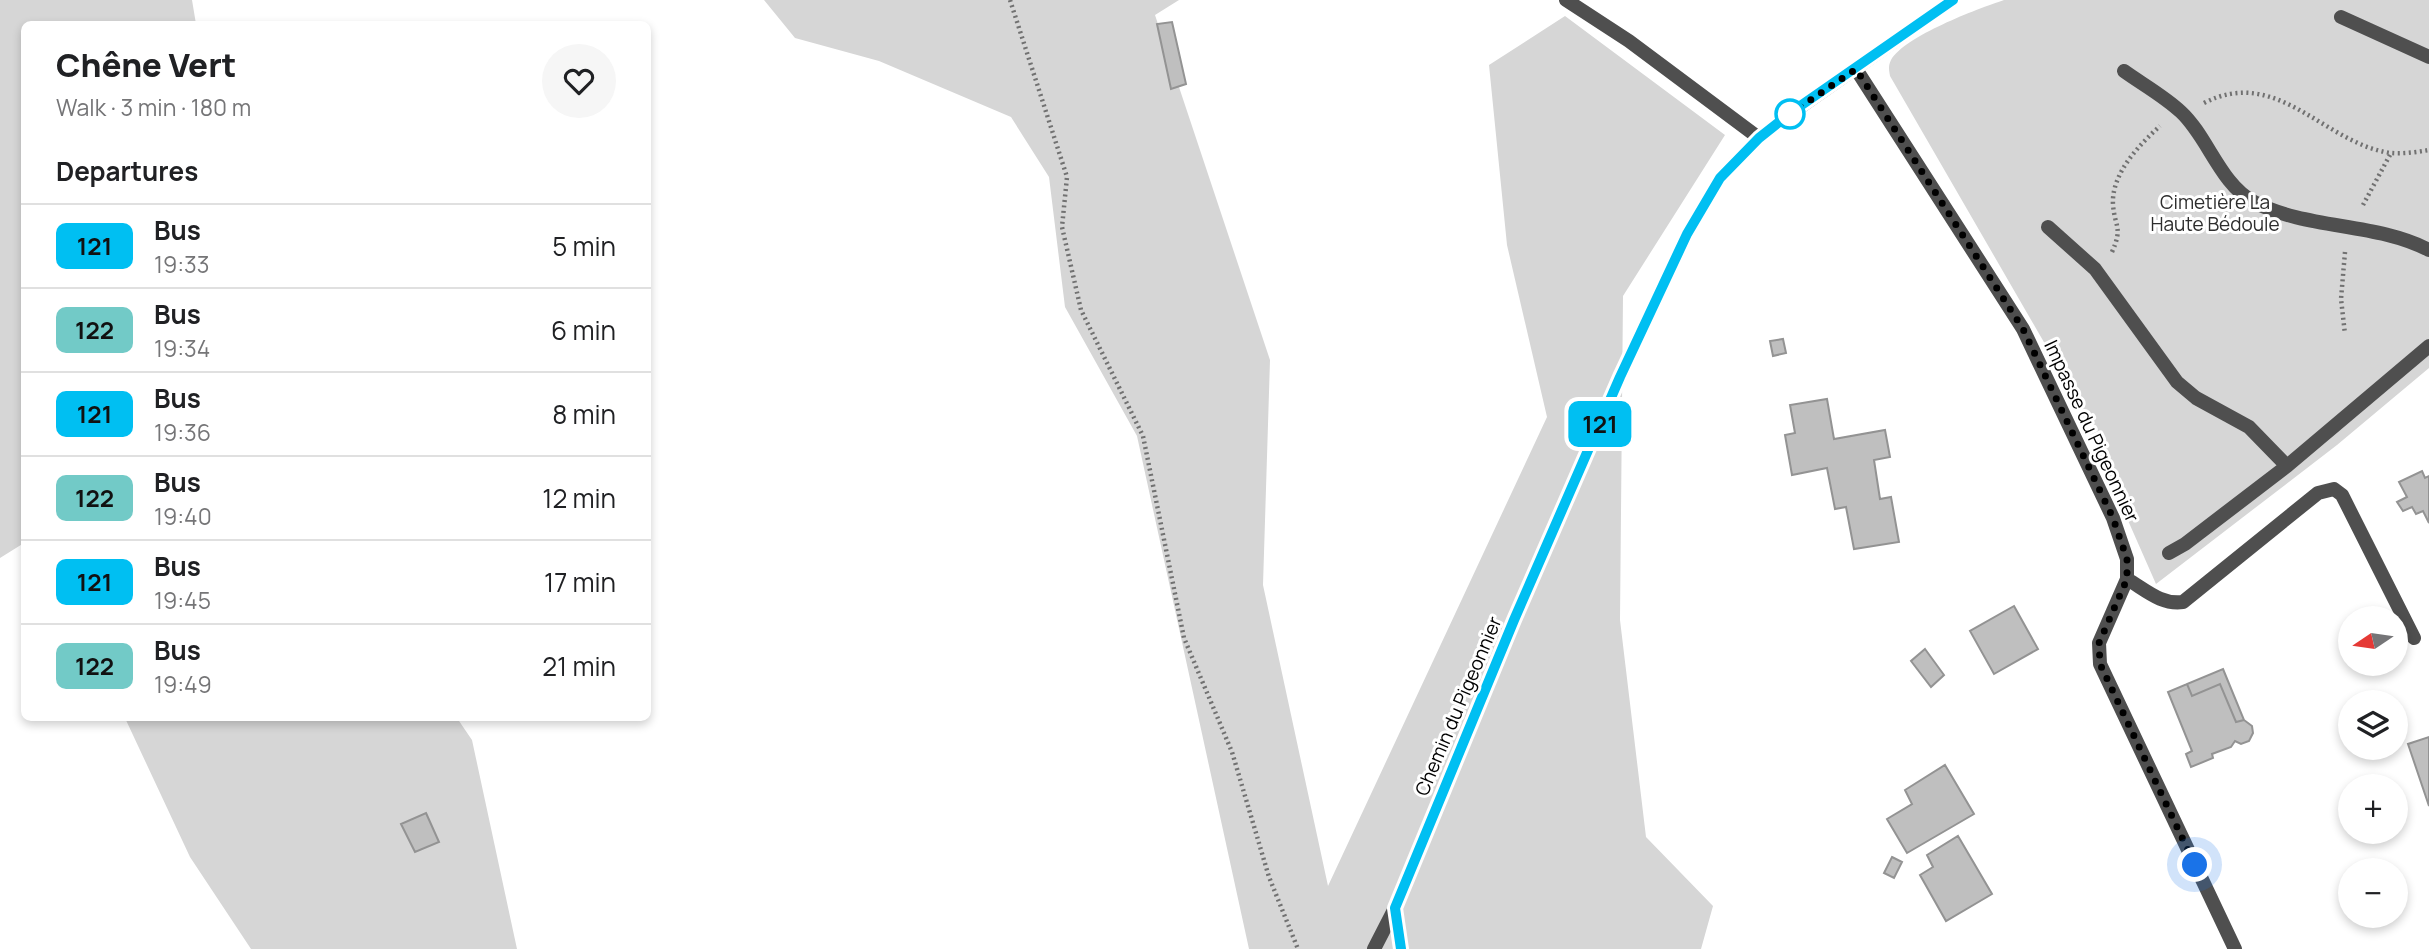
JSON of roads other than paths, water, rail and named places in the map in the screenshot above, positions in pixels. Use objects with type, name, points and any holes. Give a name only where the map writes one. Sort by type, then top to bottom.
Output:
[{"type":"street","points":[[1566,0],[1629,41],[1759,138]]},
{"type":"street","name":"Chemin du Pigeonnier","points":[[1374,949],[1395,908],[1514,620],[1676,257],[1720,178],[1759,138],[1953,0]]},
{"type":"street","points":[[2341,17],[2429,57]]},
{"type":"street","name":"Impasse du Pigeonnier","points":[[1856,69],[2023,329],[2113,518],[2127,559],[2127,579]]},
{"type":"street","points":[[2124,72],[2182,113],[2235,187],[2253,201],[2285,214],[2398,238],[2429,250]]},
{"type":"street","points":[[2048,228],[2095,269],[2177,382],[2196,398],[2249,428],[2287,466]]},
{"type":"street","points":[[2169,553],[2185,544],[2287,466],[2429,346]]},
{"type":"street","points":[[2235,949],[2100,664],[2099,643],[2127,579],[2160,601],[2171,604],[2183,602],[2318,494],[2334,489],[2342,495],[2414,638]]},
{"type":"street","points":[[1395,908],[1401,949]]},
{"type":"park label","name":"Cimetière La Haute Bédoule","points":[[2215,213]]}]
